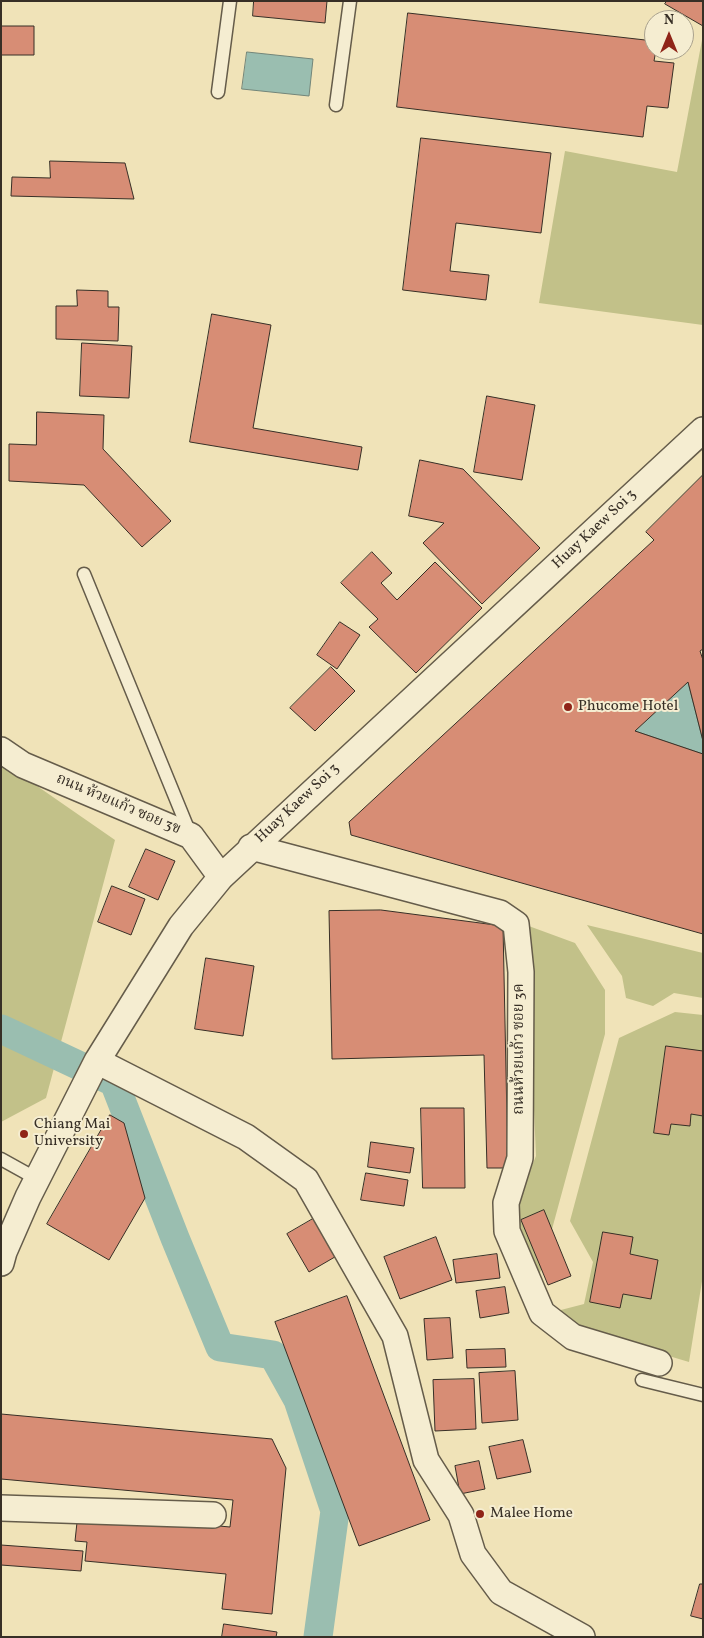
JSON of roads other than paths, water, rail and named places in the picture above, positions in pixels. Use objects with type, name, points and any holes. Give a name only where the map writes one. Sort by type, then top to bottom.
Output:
[{"type":"street","name":"Huay Kaew Soi 3","points":[[1,1263],[4,1252],[37,1179],[97,1061],[181,926],[221,877],[251,847],[703,430]]},
{"type":"street","name":"ถนน ห้วยแก้ว ซอย 3ข","points":[[1,750],[23,766],[191,836],[221,877]]},
{"type":"street","name":"ถนนห้วยแก้ว ซอย 3ค","points":[[251,847],[500,913],[516,924],[521,972],[520,1158],[506,1203],[507,1231],[542,1313],[573,1337],[650,1371]]},
{"type":"street","points":[[97,1061],[246,1137],[306,1180],[395,1336],[426,1460],[461,1515],[473,1554],[500,1592],[582,1637]]},
{"type":"street","points":[[1,1508],[213,1515]]},
{"type":"lane","points":[[218,92],[230,1]]},
{"type":"lane","points":[[336,105],[350,1]]},
{"type":"lane","points":[[84,574],[191,836]]},
{"type":"lane","points":[[1,1159],[37,1179]]},
{"type":"lane","points":[[650,1371],[703,1395]]},
{"type":"waterway","points":[[1,1029],[114,1082],[220,1347],[273,1355],[298,1400],[335,1511],[318,1637]]},
{"type":"place","name":"Phucome Hotel","points":[[568,707]]},
{"type":"place","name":"Chiang Mai University","points":[[24,1134]]},
{"type":"place","name":"Malee Home","points":[[480,1514]]}]
